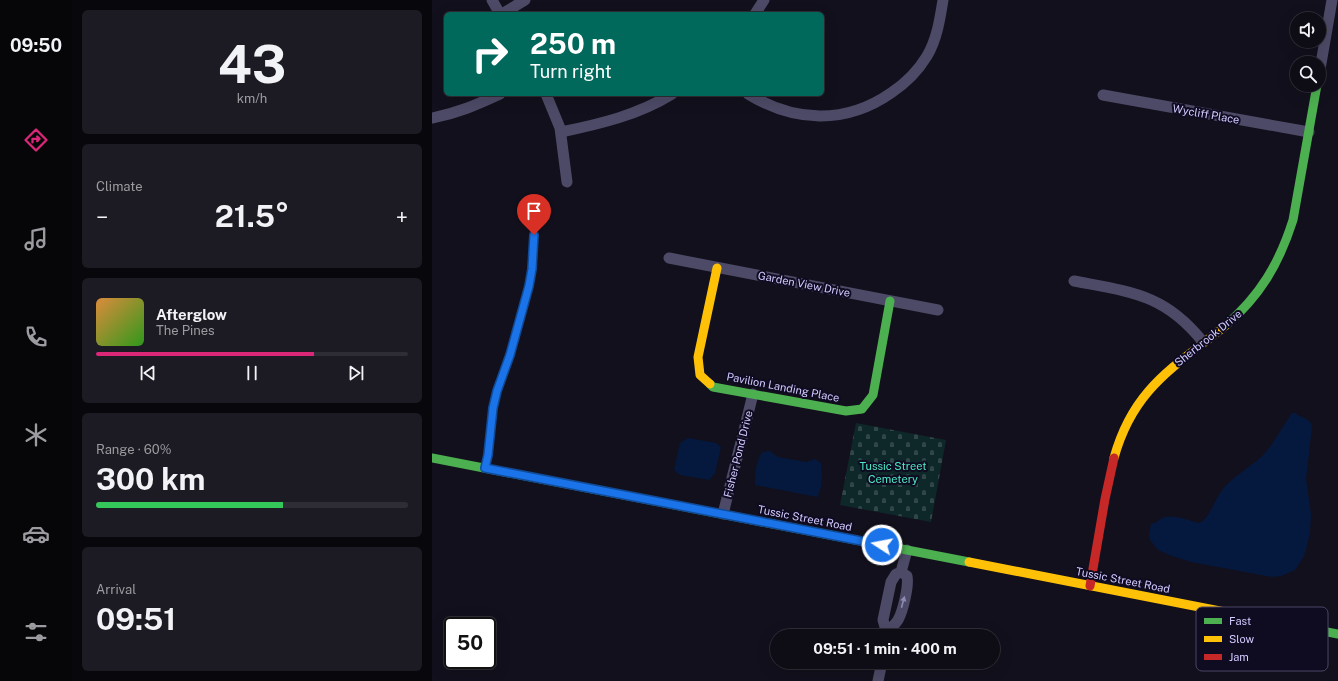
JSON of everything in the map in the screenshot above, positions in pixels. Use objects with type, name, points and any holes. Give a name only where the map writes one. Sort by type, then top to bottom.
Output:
[{"type":"street","points":[[492,0],[500,12]]},
{"type":"street","points":[[505,12],[526,0]]},
{"type":"street","points":[[756,12],[764,0]]},
{"type":"street","points":[[752,96],[777,109],[810,117],[847,114],[878,102],[907,81],[919,68],[934,39],[943,0]]},
{"type":"street","points":[[1322,56],[1332,0]]},
{"type":"street","name":"Sherbrook Drive","points":[[1090,586],[1110,471],[1120,437],[1134,411],[1156,382],[1170,369],[1241,312],[1270,277],[1279,260],[1287,242],[1293,220],[1316,92]]},
{"type":"street","name":"Wycliff Place","points":[[1103,95],[1309,132]]},
{"type":"street","points":[[432,118],[453,114],[471,108],[496,96]]},
{"type":"street","points":[[547,96],[561,132],[567,182]]},
{"type":"street","points":[[561,132],[615,120],[642,110],[668,96]]},
{"type":"street","name":"Garden View Drive","points":[[669,258],[938,310]]},
{"type":"street","name":"Pavilion Landing Place","points":[[717,268],[698,357],[700,375],[713,386],[752,394],[846,411],[862,410],[873,395],[890,301]]},
{"type":"street","points":[[1074,281],[1131,292],[1148,298],[1179,316],[1203,342]]},
{"type":"street","name":"Fisher Pond Drive","points":[[723,514],[752,394]]},
{"type":"street","name":"Tussic Street Road","points":[[432,458],[1198,607]]},
{"type":"street","points":[[886,629],[884,620],[890,582],[896,574],[901,572],[907,550]]},
{"type":"street","points":[[891,629],[899,618],[908,583],[907,576],[901,572]]},
{"type":"street","name":"Tussic Street Road","points":[[1328,632],[1338,634]]},
{"type":"street","points":[[878,681],[881,669]]},
{"type":"lane","points":[[485,468],[488,455],[493,408],[497,391],[510,355],[529,286],[532,269],[534,235],[532,216]]},
{"type":"green space","name":"Tussic Street Cemetery","points":[[856,423],[946,440],[931,522],[840,505]]},
{"type":"water","points":[[1292,413],[1296,413],[1297,415],[1307,419],[1312,427],[1306,479],[1311,514],[1310,533],[1303,558],[1295,570],[1281,576],[1272,577],[1191,562],[1158,550],[1150,540],[1149,534],[1151,524],[1156,523],[1165,517],[1171,516],[1199,523],[1203,521],[1224,487],[1262,456],[1274,441]]},
{"type":"water","points":[[688,438],[716,443],[721,447],[715,473],[709,480],[680,475],[674,470],[680,443]]},
{"type":"water","points":[[770,451],[778,457],[806,462],[815,459],[821,463],[821,485],[817,497],[755,485],[758,460],[762,452]]},
{"type":"traffic: fast","points":[[1225,326],[1248,303],[1267,278],[1275,265],[1287,236],[1293,220],[1316,92]]},
{"type":"traffic: fast","points":[[710,384],[713,387],[846,411],[862,409],[873,395],[890,301]]},
{"type":"traffic: fast","points":[[432,458],[969,562]]},
{"type":"traffic: fast","points":[[1328,632],[1338,634]]},
{"type":"traffic: slow","points":[[710,384],[700,375],[698,357],[717,268]]},
{"type":"traffic: slow","points":[[1114,458],[1122,434],[1132,414],[1144,397],[1172,368],[1225,326]]},
{"type":"traffic: slow","points":[[969,562],[1199,607]]},
{"type":"traffic: jam","points":[[1090,586],[1105,499],[1114,458]]},
{"type":"route","points":[[534,235],[532,269],[529,286],[510,355],[497,391],[493,408],[488,455],[485,468],[882,545]]}]
